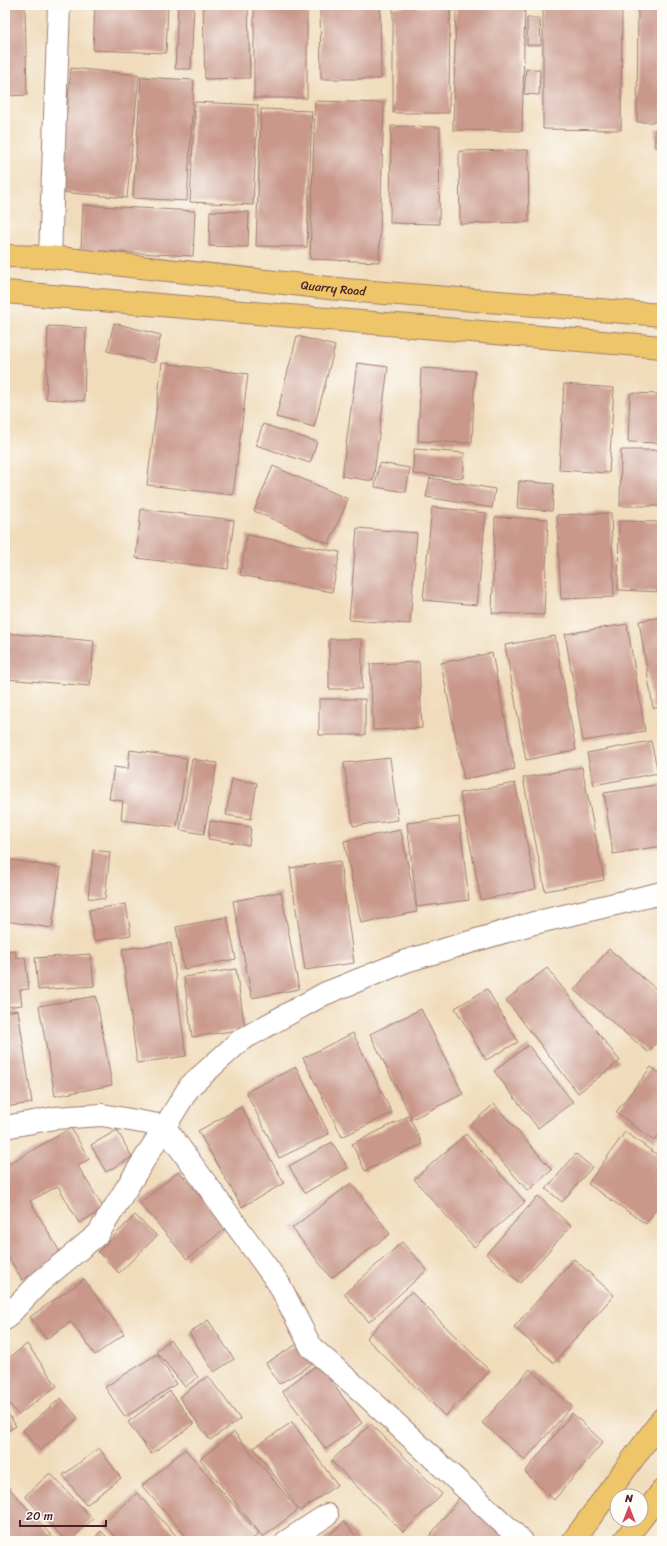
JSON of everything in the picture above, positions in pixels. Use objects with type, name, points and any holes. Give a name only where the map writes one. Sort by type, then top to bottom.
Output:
[{"type":"main road","name":"Quarry Road","points":[[5,256],[50,257],[347,290],[662,315]]},
{"type":"main road","points":[[5,292],[662,347]]},
{"type":"main road","points":[[573,1541],[662,1419]]},
{"type":"main road","points":[[649,1508],[662,1491]]},
{"type":"main road","points":[[624,1541],[634,1528]]},
{"type":"street","points":[[50,257],[59,5]]},
{"type":"street","points":[[5,1319],[40,1282],[98,1234],[190,1086],[242,1040],[324,994],[406,961],[534,923],[662,893]]},
{"type":"street","points":[[5,1127],[55,1118],[102,1115],[164,1126],[279,1284],[311,1347],[360,1390],[522,1541]]},
{"type":"street","points":[[287,1541],[327,1515]]},
{"type":"building","points":[[5,5],[25,5],[27,95],[5,96]]},
{"type":"building","points":[[95,5],[168,5],[166,53],[93,50]]},
{"type":"building","points":[[178,5],[194,5],[191,69],[175,69]]},
{"type":"building","points":[[203,5],[248,5],[250,78],[205,79]]},
{"type":"building","points":[[254,5],[307,5],[307,98],[254,98]]},
{"type":"building","points":[[320,5],[380,5],[381,79],[321,79]]},
{"type":"building","points":[[456,5],[525,5],[522,131],[453,130]]},
{"type":"building","points":[[543,5],[622,5],[621,130],[543,129]]},
{"type":"building","points":[[638,5],[662,5],[662,122],[637,122]]},
{"type":"building","points":[[393,7],[450,7],[449,113],[393,113]]},
{"type":"building","points":[[527,18],[540,18],[541,45],[527,45]]},
{"type":"building","points":[[71,68],[139,75],[127,198],[59,192]]},
{"type":"building","points":[[526,69],[540,70],[539,95],[524,94]]},
{"type":"building","points":[[141,77],[194,80],[187,201],[133,198]]},
{"type":"building","points":[[315,101],[384,103],[379,262],[310,259]]},
{"type":"building","points":[[195,102],[258,105],[253,205],[190,202]]},
{"type":"building","points":[[261,109],[312,111],[307,247],[256,246]]},
{"type":"building","points":[[391,126],[440,127],[439,224],[390,223]]},
{"type":"building","points":[[655,129],[662,129],[662,147],[655,147]]},
{"type":"building","points":[[528,150],[529,222],[460,224],[459,151]]},
{"type":"building","points":[[83,205],[195,211],[193,256],[81,250]]},
{"type":"building","points":[[210,211],[249,212],[248,247],[209,246]]},
{"type":"building","points":[[114,323],[161,335],[154,363],[107,351]]},
{"type":"building","points":[[48,326],[86,328],[84,401],[46,399]]},
{"type":"building","points":[[297,336],[335,346],[314,427],[276,417]]},
{"type":"building","points":[[162,363],[248,374],[233,495],[147,485]]},
{"type":"building","points":[[357,363],[388,367],[373,481],[342,476]]},
{"type":"building","points":[[421,368],[475,371],[472,443],[418,441]]},
{"type":"building","points":[[564,384],[614,388],[609,473],[559,470]]},
{"type":"building","points":[[630,393],[662,394],[662,443],[628,442]]},
{"type":"building","points":[[263,424],[317,442],[310,463],[256,445]]},
{"type":"building","points":[[414,449],[465,453],[463,478],[413,474]]},
{"type":"building","points":[[621,450],[662,450],[662,506],[620,506]]},
{"type":"building","points":[[379,463],[410,468],[406,492],[375,487]]},
{"type":"building","points":[[273,466],[348,499],[329,544],[254,511]]},
{"type":"building","points":[[430,478],[495,489],[492,508],[426,497]]},
{"type":"building","points":[[519,481],[554,484],[552,511],[517,508]]},
{"type":"building","points":[[432,507],[486,513],[477,605],[423,600]]},
{"type":"building","points":[[141,509],[234,520],[228,569],[136,558]]},
{"type":"building","points":[[611,513],[614,597],[561,599],[557,515]]},
{"type":"building","points":[[495,517],[548,519],[544,615],[492,613]]},
{"type":"building","points":[[619,521],[662,522],[662,592],[618,590]]},
{"type":"building","points":[[357,528],[417,533],[410,624],[349,620]]},
{"type":"building","points":[[247,535],[340,552],[332,592],[240,575]]},
{"type":"building","points":[[662,617],[662,707],[653,708],[639,621]]},
{"type":"building","points":[[627,624],[645,731],[583,741],[565,634]]},
{"type":"building","points":[[5,633],[94,641],[90,686],[5,679]]},
{"type":"building","points":[[555,636],[576,750],[526,760],[505,645]]},
{"type":"building","points":[[329,639],[362,639],[362,689],[329,689]]},
{"type":"building","points":[[492,653],[515,769],[464,779],[441,663]]},
{"type":"building","points":[[419,662],[422,728],[373,730],[370,664]]},
{"type":"building","points":[[319,699],[365,699],[365,735],[319,735]]},
{"type":"building","points":[[662,722],[662,745],[661,745],[657,724]]},
{"type":"building","points":[[651,741],[658,773],[594,785],[587,753]]},
{"type":"building","points":[[130,750],[187,758],[177,827],[121,820],[123,801],[109,799],[114,767],[128,769]]},
{"type":"building","points":[[390,758],[398,820],[353,826],[344,763]]},
{"type":"building","points":[[192,759],[217,763],[204,834],[180,830]]},
{"type":"building","points":[[582,767],[604,880],[545,891],[523,778]]},
{"type":"building","points":[[232,779],[257,783],[251,819],[226,815]]},
{"type":"building","points":[[515,783],[536,889],[481,900],[460,793]]},
{"type":"building","points":[[662,784],[662,846],[613,854],[604,793]]},
{"type":"building","points":[[459,817],[469,900],[417,907],[407,823]]},
{"type":"building","points":[[210,821],[251,827],[249,845],[208,839]]},
{"type":"building","points":[[401,830],[417,912],[361,923],[344,841]]},
{"type":"building","points":[[93,850],[110,852],[105,899],[88,898]]},
{"type":"building","points":[[5,859],[61,868],[52,928],[5,921]]},
{"type":"building","points":[[340,861],[354,963],[305,970],[290,868]]},
{"type":"building","points":[[281,892],[299,989],[252,998],[233,901]]},
{"type":"building","points":[[126,904],[131,935],[94,941],[89,910]]},
{"type":"building","points":[[227,917],[236,959],[184,969],[176,927]]},
{"type":"building","points":[[171,943],[186,1056],[137,1063],[122,949]]},
{"type":"building","points":[[609,949],[662,994],[662,1036],[648,1052],[574,990]]},
{"type":"building","points":[[15,950],[16,958],[25,957],[29,989],[20,990],[22,1005],[5,1007],[5,951]]},
{"type":"building","points":[[91,954],[94,986],[38,990],[35,958]]},
{"type":"building","points":[[547,968],[620,1061],[578,1093],[506,1000]]},
{"type":"building","points":[[236,969],[245,1029],[192,1037],[184,977]]},
{"type":"building","points":[[487,989],[518,1042],[486,1060],[455,1008]]},
{"type":"building","points":[[96,996],[112,1085],[55,1096],[39,1006]]},
{"type":"building","points":[[421,1009],[463,1094],[412,1119],[370,1034]]},
{"type":"building","points":[[18,1010],[32,1103],[5,1107],[5,1012]]},
{"type":"building","points":[[353,1033],[392,1113],[342,1137],[303,1058]]},
{"type":"building","points":[[528,1045],[573,1102],[538,1128],[494,1071]]},
{"type":"building","points":[[296,1067],[329,1134],[279,1158],[246,1092]]},
{"type":"building","points":[[651,1067],[662,1075],[662,1131],[654,1141],[616,1112]]},
{"type":"building","points":[[494,1104],[552,1170],[528,1191],[470,1125]]},
{"type":"building","points":[[241,1107],[284,1183],[242,1207],[198,1131]]},
{"type":"building","points":[[409,1116],[422,1144],[365,1171],[352,1144]]},
{"type":"building","points":[[71,1128],[89,1159],[78,1166],[104,1209],[79,1223],[58,1186],[30,1201],[63,1257],[22,1280],[5,1251],[5,1166]]},
{"type":"building","points":[[117,1130],[132,1157],[106,1172],[91,1145]]},
{"type":"building","points":[[625,1132],[662,1158],[662,1200],[646,1224],[588,1184]]},
{"type":"building","points":[[466,1134],[525,1202],[474,1247],[414,1179]]},
{"type":"building","points":[[332,1142],[348,1168],[305,1193],[289,1166]]},
{"type":"building","points":[[576,1154],[592,1167],[562,1202],[546,1189]]},
{"type":"building","points":[[179,1171],[226,1228],[187,1259],[140,1203]]},
{"type":"building","points":[[351,1183],[390,1234],[331,1278],[292,1228]]},
{"type":"building","points":[[538,1196],[571,1226],[520,1283],[486,1254]]},
{"type":"building","points":[[135,1215],[157,1236],[119,1273],[98,1252]]},
{"type":"building","points":[[402,1242],[427,1270],[369,1322],[344,1294]]},
{"type":"building","points":[[574,1259],[614,1295],[554,1363],[514,1327]]},
{"type":"building","points":[[84,1279],[124,1334],[95,1355],[71,1322],[46,1339],[30,1317]]},
{"type":"building","points":[[411,1292],[490,1371],[445,1416],[366,1338]]},
{"type":"building","points":[[208,1320],[234,1359],[214,1372],[189,1333]]},
{"type":"building","points":[[170,1340],[198,1377],[185,1387],[156,1351]]},
{"type":"building","points":[[299,1343],[312,1364],[279,1384],[266,1363]]},
{"type":"building","points":[[27,1344],[57,1386],[18,1415],[5,1398],[5,1361]]},
{"type":"building","points":[[157,1354],[176,1384],[125,1417],[105,1387]]},
{"type":"building","points":[[318,1364],[362,1423],[326,1449],[282,1391]]},
{"type":"building","points":[[530,1369],[572,1406],[525,1460],[482,1423]]},
{"type":"building","points":[[208,1376],[240,1419],[210,1440],[179,1397]]},
{"type":"building","points":[[170,1391],[194,1424],[151,1454],[128,1422]]},
{"type":"building","points":[[61,1398],[78,1418],[40,1450],[23,1430]]},
{"type":"building","points":[[5,1409],[16,1426],[5,1433]]},
{"type":"building","points":[[572,1413],[603,1442],[554,1500],[525,1472]]},
{"type":"building","points":[[292,1422],[337,1485],[300,1511],[254,1448]]},
{"type":"building","points":[[371,1424],[442,1494],[403,1532],[331,1461]]},
{"type":"building","points":[[234,1432],[298,1510],[263,1537],[200,1459]]},
{"type":"building","points":[[99,1448],[121,1478],[86,1505],[63,1475]]},
{"type":"building","points":[[185,1449],[259,1534],[250,1541],[190,1541],[142,1486]]},
{"type":"building","points":[[50,1473],[93,1519],[70,1541],[66,1541],[25,1496]]},
{"type":"building","points":[[5,1483],[55,1540],[54,1541],[5,1541]]},
{"type":"building","points":[[137,1493],[181,1541],[119,1541],[103,1524]]},
{"type":"building","points":[[459,1498],[515,1541],[433,1541],[428,1538]]},
{"type":"building","points":[[344,1522],[360,1541],[322,1541]]},
{"type":"building","points":[[101,1531],[111,1541],[92,1541]]}]
